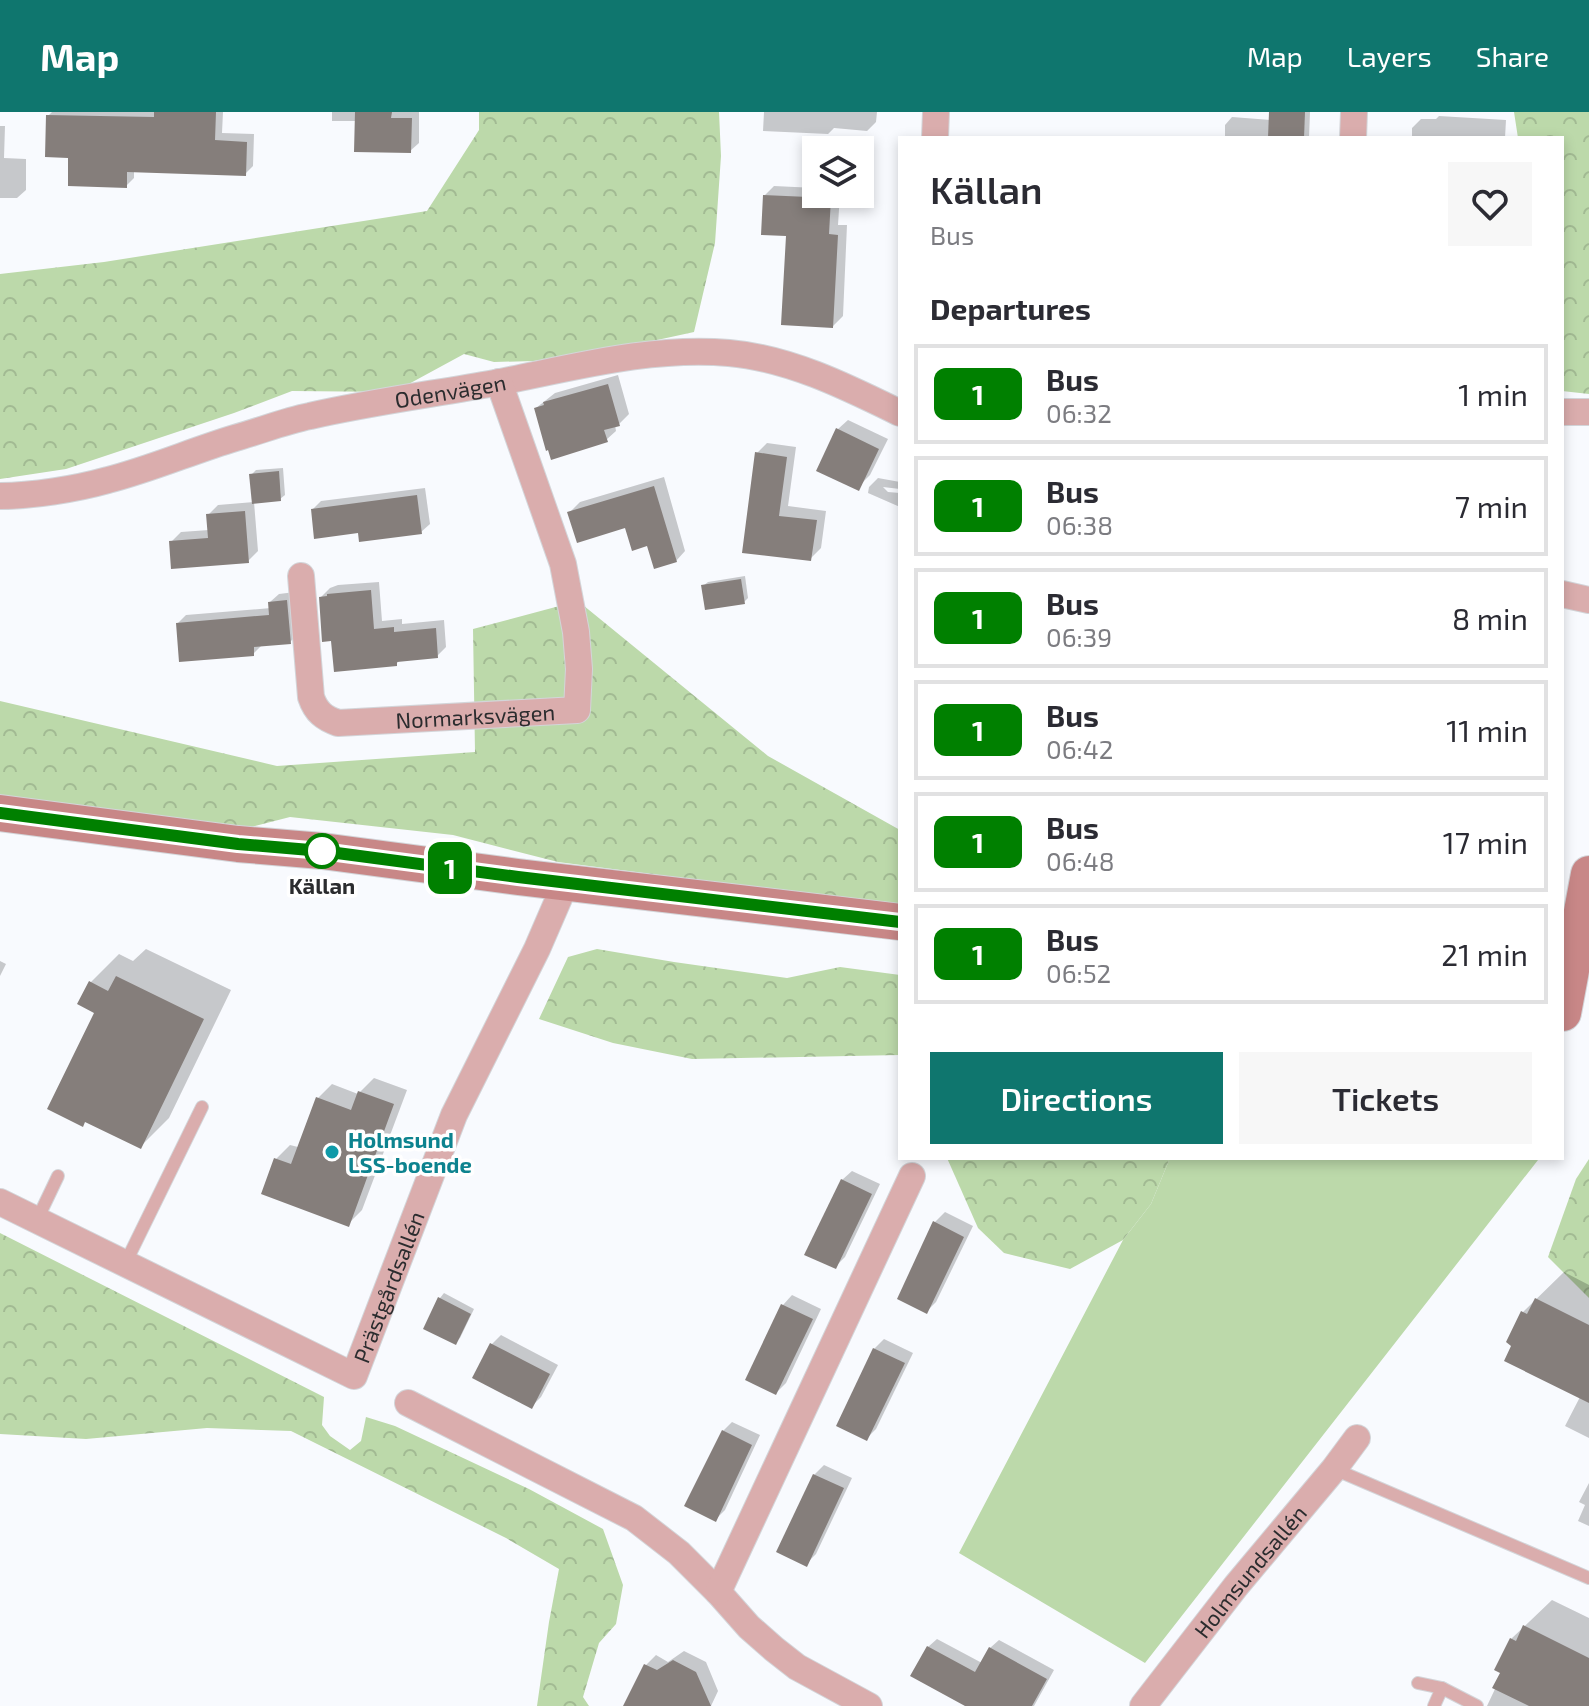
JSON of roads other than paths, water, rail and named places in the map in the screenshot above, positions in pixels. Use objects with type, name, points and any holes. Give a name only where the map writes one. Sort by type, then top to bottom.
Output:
[{"type":"main road","points":[[0,813],[898,922]]},
{"type":"main road","points":[[1564,1003],[1589,874]]},
{"type":"main road","points":[[1564,1013],[1589,1017]]},
{"type":"street","points":[[935,136],[936,112]]},
{"type":"street","points":[[1353,136],[1354,112]]},
{"type":"street","name":"Odenvägen","points":[[0,496],[109,480],[309,416],[652,354],[729,353],[762,358],[789,365],[898,412]]},
{"type":"street","name":"Normarksvägen","points":[[301,576],[311,697],[314,707],[327,719],[338,723],[577,710],[577,644],[563,564],[499,382]]},
{"type":"street","points":[[1564,412],[1589,412]]},
{"type":"street","points":[[1564,594],[1589,600]]},
{"type":"street","name":"Prästgårdsallén","points":[[0,1202],[354,1376],[454,1115],[537,949],[566,882]]},
{"type":"street","points":[[718,1592],[912,1176]]},
{"type":"street","points":[[408,1403],[634,1518],[679,1553],[774,1649],[797,1667],[869,1706]]},
{"type":"street","name":"Holmsundsallén","points":[[1143,1706],[1357,1438]]},
{"type":"lane","points":[[125,1264],[202,1107]]},
{"type":"lane","points":[[37,1220],[58,1176]]},
{"type":"lane","points":[[1334,1469],[1589,1578]]},
{"type":"lane","points":[[1418,1683],[1442,1688],[1477,1706]]},
{"type":"lane","points":[[1434,1706],[1442,1688]]},
{"type":"place","name":"Källan","points":[[322,851]]},
{"type":"place","name":"Holmsund LSS-boende","points":[[332,1152]]}]
